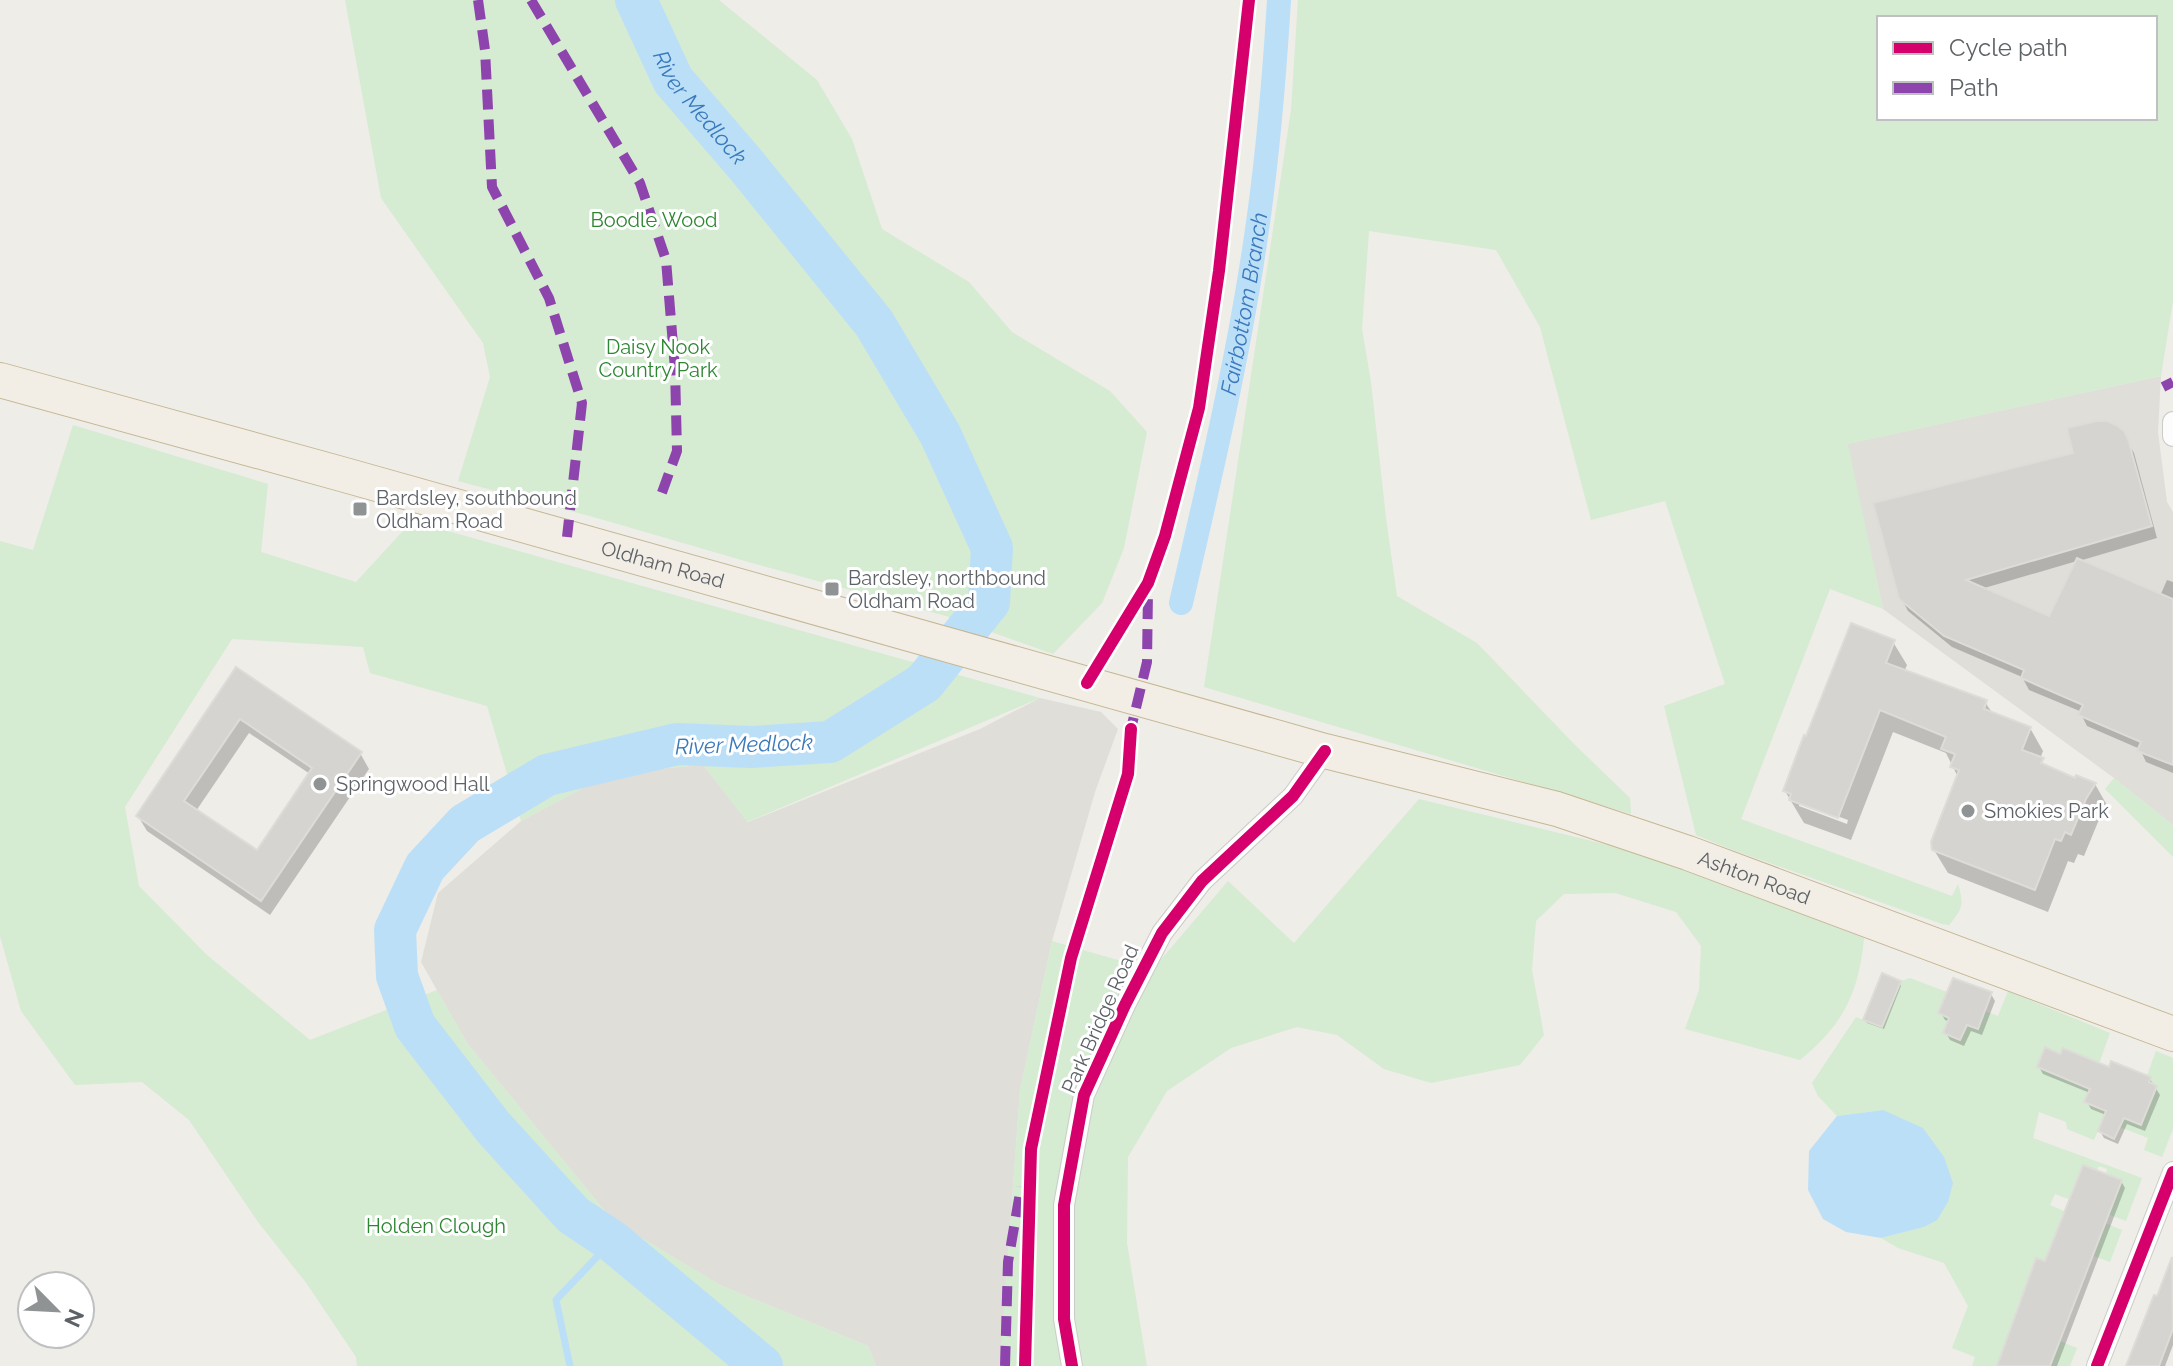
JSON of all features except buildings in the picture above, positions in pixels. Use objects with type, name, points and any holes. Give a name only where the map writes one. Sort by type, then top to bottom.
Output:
[{"type":"highway","name":"Oldham Road","points":[[0,380],[1325,751]]},
{"type":"highway","name":"Ashton Road","points":[[1325,751],[1557,809],[1688,853],[2173,1034]]},
{"type":"street","points":[[2173,422],[2173,436]]},
{"type":"street","name":"Park Bridge Road","points":[[1072,1366],[1064,1319],[1064,1205],[1084,1095],[1162,933],[1202,881],[1293,796],[1325,751]]},
{"type":"street","points":[[2097,1366],[2173,1172]]},
{"type":"shaded area","points":[[2161,376],[2158,432],[2167,502],[2173,512],[2173,825],[2114,778],[1883,609],[1847,444]]},
{"type":"shaded area","points":[[1040,698],[1101,712],[1118,729],[1095,792],[1052,941],[1020,1090],[1000,1366],[876,1366],[868,1346],[720,1285],[613,1221],[467,1043],[421,962],[438,893],[521,821],[611,773],[703,765],[748,822],[980,729]]},
{"type":"green space","name":"Daisy Nook Country Park","points":[[345,0],[719,0],[817,80],[852,139],[882,229],[969,282],[1012,332],[1110,391],[1147,432],[1124,548],[1102,603],[1053,654],[946,616],[458,481],[490,377],[483,343],[381,198]]},
{"type":"green space","points":[[1298,0],[2173,0],[2173,301],[2161,376],[1848,444],[1883,609],[1830,589],[1741,819],[1952,896],[1958,884],[1961,906],[1949,925],[1696,835],[1664,706],[1725,684],[1665,501],[1591,520],[1540,327],[1496,250],[1369,231],[1362,329],[1397,596],[1477,643],[1630,798],[1631,814],[1204,687],[1291,110]]},
{"type":"green space","name":"Holden Clough","points":[[73,425],[268,484],[261,552],[356,582],[412,521],[1040,698],[747,822],[703,765],[611,773],[521,821],[487,706],[370,673],[363,647],[232,639],[125,807],[139,886],[207,955],[310,1040],[437,990],[467,1043],[613,1221],[720,1285],[868,1346],[876,1366],[357,1366],[356,1357],[307,1284],[258,1222],[189,1120],[142,1082],[75,1085],[21,1011],[0,936],[0,541],[33,550]]},
{"type":"green space","points":[[2114,778],[2173,825],[2173,857],[2105,789]]},
{"type":"green space","points":[[1419,799],[1633,851],[1864,938],[1853,992],[1838,1021],[1800,1060],[1685,1029],[1699,990],[1701,946],[1676,912],[1615,893],[1564,894],[1536,921],[1532,970],[1544,1035],[1520,1065],[1431,1083],[1384,1069],[1337,1035],[1297,1027],[1231,1048],[1167,1091],[1128,1157],[1127,1243],[1147,1366],[1000,1366],[1020,1090],[1052,941],[1152,970],[1228,881],[1294,943]]},
{"type":"green space","points":[[1910,978],[1947,992],[1939,1013],[1949,1018],[1960,1040],[1967,1025],[1978,1028],[1985,1011],[1998,1016],[2008,991],[2110,1033],[2085,1102],[2131,1112],[2128,1120],[2140,1125],[2157,1087],[2149,1082],[2151,1077],[2147,1075],[2156,1051],[2173,1058],[2173,1129],[2162,1157],[2144,1150],[2148,1138],[2104,1117],[2094,1140],[2067,1129],[2066,1122],[2039,1112],[2033,1138],[2142,1178],[2126,1221],[2055,1194],[2050,1205],[2064,1211],[2055,1236],[2068,1240],[2105,1223],[2122,1230],[2110,1262],[2077,1250],[2049,1251],[2045,1260],[2037,1258],[2029,1304],[2019,1301],[2015,1316],[2036,1324],[2045,1335],[2077,1348],[2070,1366],[2050,1366],[2057,1349],[2041,1342],[1999,1366],[1972,1366],[1975,1357],[1952,1348],[1968,1306],[1944,1263],[1898,1248],[1881,1238],[1924,1227],[1883,1110],[1837,1116],[1818,1096],[1812,1083],[1856,1017],[1882,1027],[1901,981]],"holes":[[[2083,1165],[2097,1170],[2099,1166],[2107,1169],[2106,1173],[2122,1180],[2112,1207],[2073,1193]]]},
{"type":"water","points":[[1883,1110],[1923,1128],[1944,1157],[1953,1183],[1948,1202],[1937,1220],[1924,1227],[1881,1238],[1846,1232],[1823,1219],[1808,1190],[1809,1151],[1837,1116]]},
{"type":"waterway","name":"River Medlock","points":[[636,0],[673,80],[874,323],[940,434],[992,548],[989,602],[924,683],[830,742],[751,747],[677,744],[547,775],[465,824],[425,867],[395,930],[397,976],[415,1026],[493,1127],[573,1215],[612,1241],[762,1366]]},
{"type":"waterway","name":"Fairbottom Branch","points":[[1181,603],[1247,295],[1266,156],[1279,0]]},
{"type":"waterway","points":[[570,1366],[556,1300],[612,1241]]},
{"type":"marked path","points":[[478,0],[485,50],[492,187],[549,298],[582,403],[567,537]]},
{"type":"marked path","points":[[531,0],[640,183],[666,260],[675,369],[677,451],[660,498]]},
{"type":"marked path","points":[[2163,387],[2173,382]]},
{"type":"marked path","points":[[1129,737],[1147,662],[1148,591]]},
{"type":"marked path","points":[[1005,1366],[1008,1262],[1021,1187]]},
{"type":"cycle path","points":[[1087,683],[1148,583],[1165,536],[1199,408],[1219,271],[1249,0]]},
{"type":"cycle path","points":[[1025,1366],[1031,1149],[1071,958],[1128,774],[1131,729]]},
{"type":"cycle path","points":[[1072,1366],[1064,1319],[1064,1205],[1084,1095],[1162,933],[1202,881],[1293,796],[1325,751]]},
{"type":"cycle path","points":[[2097,1366],[2173,1172]]},
{"type":"place","name":"Bardsley, southbound Oldham Road","points":[[360,509]]},
{"type":"place","name":"Bardsley, northbound Oldham Road","points":[[832,589]]},
{"type":"place","name":"Springwood Hall","points":[[320,784]]},
{"type":"place","name":"Smokies Park","points":[[1968,811]]},
{"type":"park label","name":"Boodle Wood","points":[[654,220]]}]
